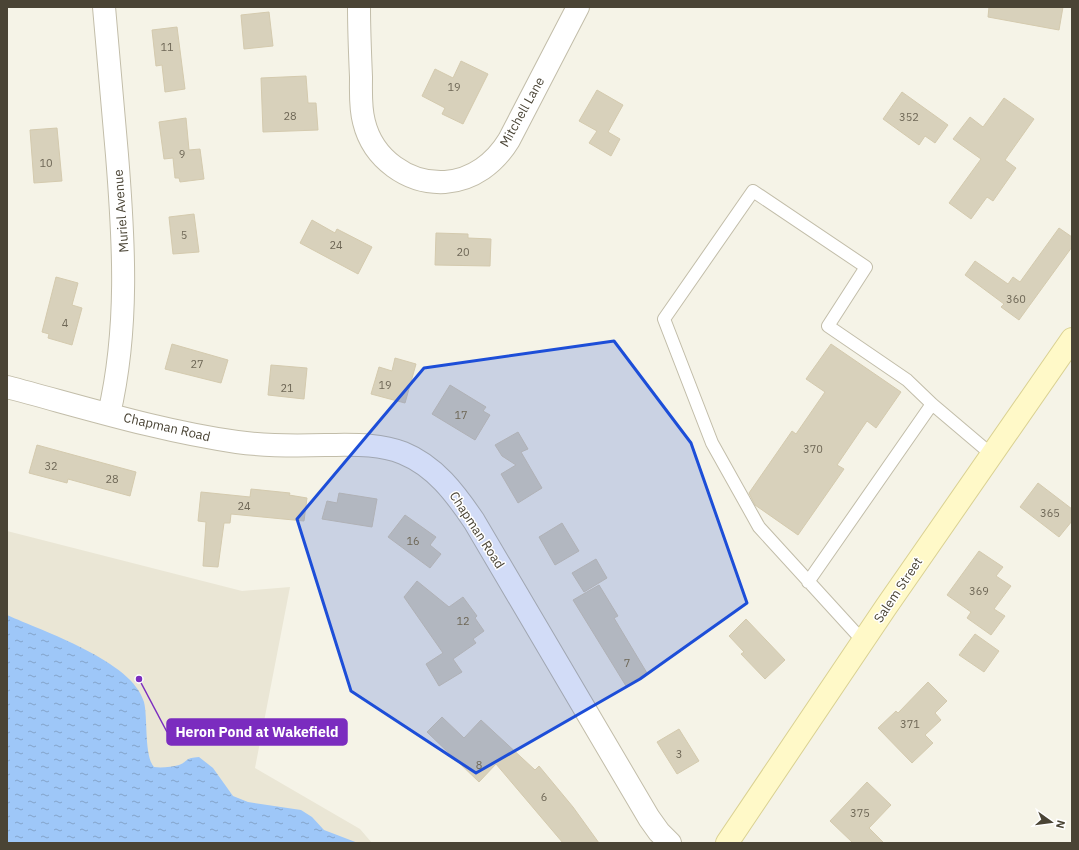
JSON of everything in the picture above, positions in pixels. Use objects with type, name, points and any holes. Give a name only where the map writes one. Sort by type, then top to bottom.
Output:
[{"type":"main road","name":"Salem Street","points":[[727,843],[991,454],[1072,339]]},
{"type":"street","name":"Muriel Avenue","points":[[104,7],[124,256],[120,355],[118,376],[109,414]]},
{"type":"street","name":"Mitchell Lane","points":[[359,7],[362,106],[364,123],[370,139],[380,153],[399,170],[422,180],[439,182],[456,180],[472,175],[487,166],[499,154],[509,140],[578,7]]},
{"type":"street","name":"Chapman Road","points":[[7,387],[178,431],[237,442],[278,445],[347,445],[383,448],[409,456],[436,473],[456,496],[474,521],[651,822],[670,843]]},
{"type":"lane","points":[[863,641],[759,527],[712,443],[664,320],[753,191],[866,267],[828,326],[907,380],[932,404],[991,454]]},
{"type":"lane","points":[[808,582],[932,404]]},
{"type":"highlighted area","points":[[614,341],[691,443],[747,603],[640,679],[476,773],[351,691],[297,519],[424,368]]},
{"type":"shaded area","points":[[7,531],[242,591],[290,587],[255,768],[360,829],[372,843],[7,843]]},
{"type":"water","points":[[7,615],[84,649],[123,673],[136,687],[144,702],[147,746],[151,762],[154,767],[176,766],[194,757],[199,757],[213,768],[233,796],[248,802],[301,810],[312,817],[324,830],[358,843],[7,843]]},
{"type":"building","points":[[989,7],[1063,7],[1059,30],[988,17]]},
{"type":"building","points":[[269,12],[273,46],[244,49],[241,15]]},
{"type":"building","points":[[177,27],[185,89],[165,92],[162,65],[156,66],[152,30]]},
{"type":"building","points":[[461,61],[488,74],[463,124],[442,114],[445,108],[422,96],[435,69],[453,78]]},
{"type":"building","points":[[306,76],[308,103],[316,103],[318,130],[263,132],[261,78]]},
{"type":"building","points":[[597,90],[623,105],[608,132],[620,139],[611,156],[589,143],[597,131],[579,121]]},
{"type":"building","points":[[902,92],[948,125],[935,143],[925,136],[919,145],[883,119]]},
{"type":"building","points":[[1004,98],[1034,119],[1005,160],[1016,168],[993,201],[987,197],[971,219],[949,203],[981,159],[953,139],[970,117],[983,127]]},
{"type":"building","points":[[186,118],[189,150],[200,149],[204,179],[180,182],[179,178],[175,178],[173,158],[164,159],[159,122]]},
{"type":"building","points":[[57,128],[62,181],[34,183],[30,130]]},
{"type":"building","points":[[194,214],[199,252],[173,254],[169,217]]},
{"type":"building","points":[[312,220],[335,233],[337,229],[372,247],[358,274],[300,243]]},
{"type":"building","points":[[1059,228],[1072,237],[1072,247],[1019,320],[1001,307],[1004,304],[965,275],[975,261],[1008,284],[1013,277],[1020,282]]},
{"type":"building","points":[[436,233],[468,234],[468,238],[491,239],[490,266],[435,265]]},
{"type":"building","points":[[56,277],[78,283],[72,305],[82,308],[72,345],[48,338],[49,334],[42,332]]},
{"type":"building","points":[[172,344],[228,360],[221,383],[165,369]]},
{"type":"building","points":[[831,344],[901,392],[876,428],[867,421],[837,465],[844,469],[798,535],[755,505],[749,493],[792,431],[796,434],[825,392],[806,379]]},
{"type":"building","points":[[395,358],[416,364],[405,403],[371,394],[379,367],[392,371]]},
{"type":"building","points":[[271,365],[307,368],[304,399],[268,395]]},
{"type":"building","points":[[450,385],[486,407],[483,411],[490,415],[475,440],[432,414]]},
{"type":"building","points":[[518,432],[528,449],[521,452],[542,488],[518,503],[501,474],[516,465],[502,456],[495,445]]},
{"type":"building","points":[[37,445],[136,472],[130,496],[68,479],[67,483],[29,473]]},
{"type":"building","points":[[1038,483],[1072,509],[1072,521],[1059,537],[1020,507]]},
{"type":"building","points":[[251,489],[290,493],[289,495],[307,498],[304,521],[231,514],[230,523],[224,523],[218,567],[203,566],[206,522],[198,521],[201,492],[250,497]]},
{"type":"building","points":[[339,493],[377,499],[372,527],[322,519],[327,501],[337,503]]},
{"type":"building","points":[[405,515],[436,537],[430,545],[441,554],[430,568],[388,537]]},
{"type":"building","points":[[562,523],[579,551],[555,565],[539,537]]},
{"type":"building","points":[[979,551],[1003,567],[996,576],[1011,586],[994,609],[1005,616],[991,635],[967,618],[971,612],[947,595]]},
{"type":"building","points":[[596,559],[607,578],[584,592],[572,573]]},
{"type":"building","points":[[417,581],[449,607],[463,597],[477,616],[475,618],[484,631],[473,639],[476,643],[453,659],[462,672],[439,686],[426,664],[443,653],[404,597]]},
{"type":"building","points":[[599,585],[618,616],[614,618],[647,673],[626,686],[573,600]]},
{"type":"building","points":[[746,619],[785,660],[765,679],[741,654],[744,652],[729,636]]},
{"type":"building","points":[[975,634],[999,651],[984,672],[959,655]]},
{"type":"building","points":[[928,682],[947,701],[935,713],[941,720],[925,735],[933,743],[912,763],[878,728],[896,711],[898,713]]},
{"type":"building","points":[[442,717],[464,738],[481,720],[535,770],[539,766],[573,807],[599,843],[563,843],[496,764],[479,782],[427,732]]},
{"type":"building","points":[[679,729],[699,761],[677,774],[657,742]]},
{"type":"building","points":[[867,782],[891,805],[869,828],[884,843],[853,843],[830,821]]},
{"type":"place","name":"Heron Pond at Wakefield","points":[[139,679]]}]
